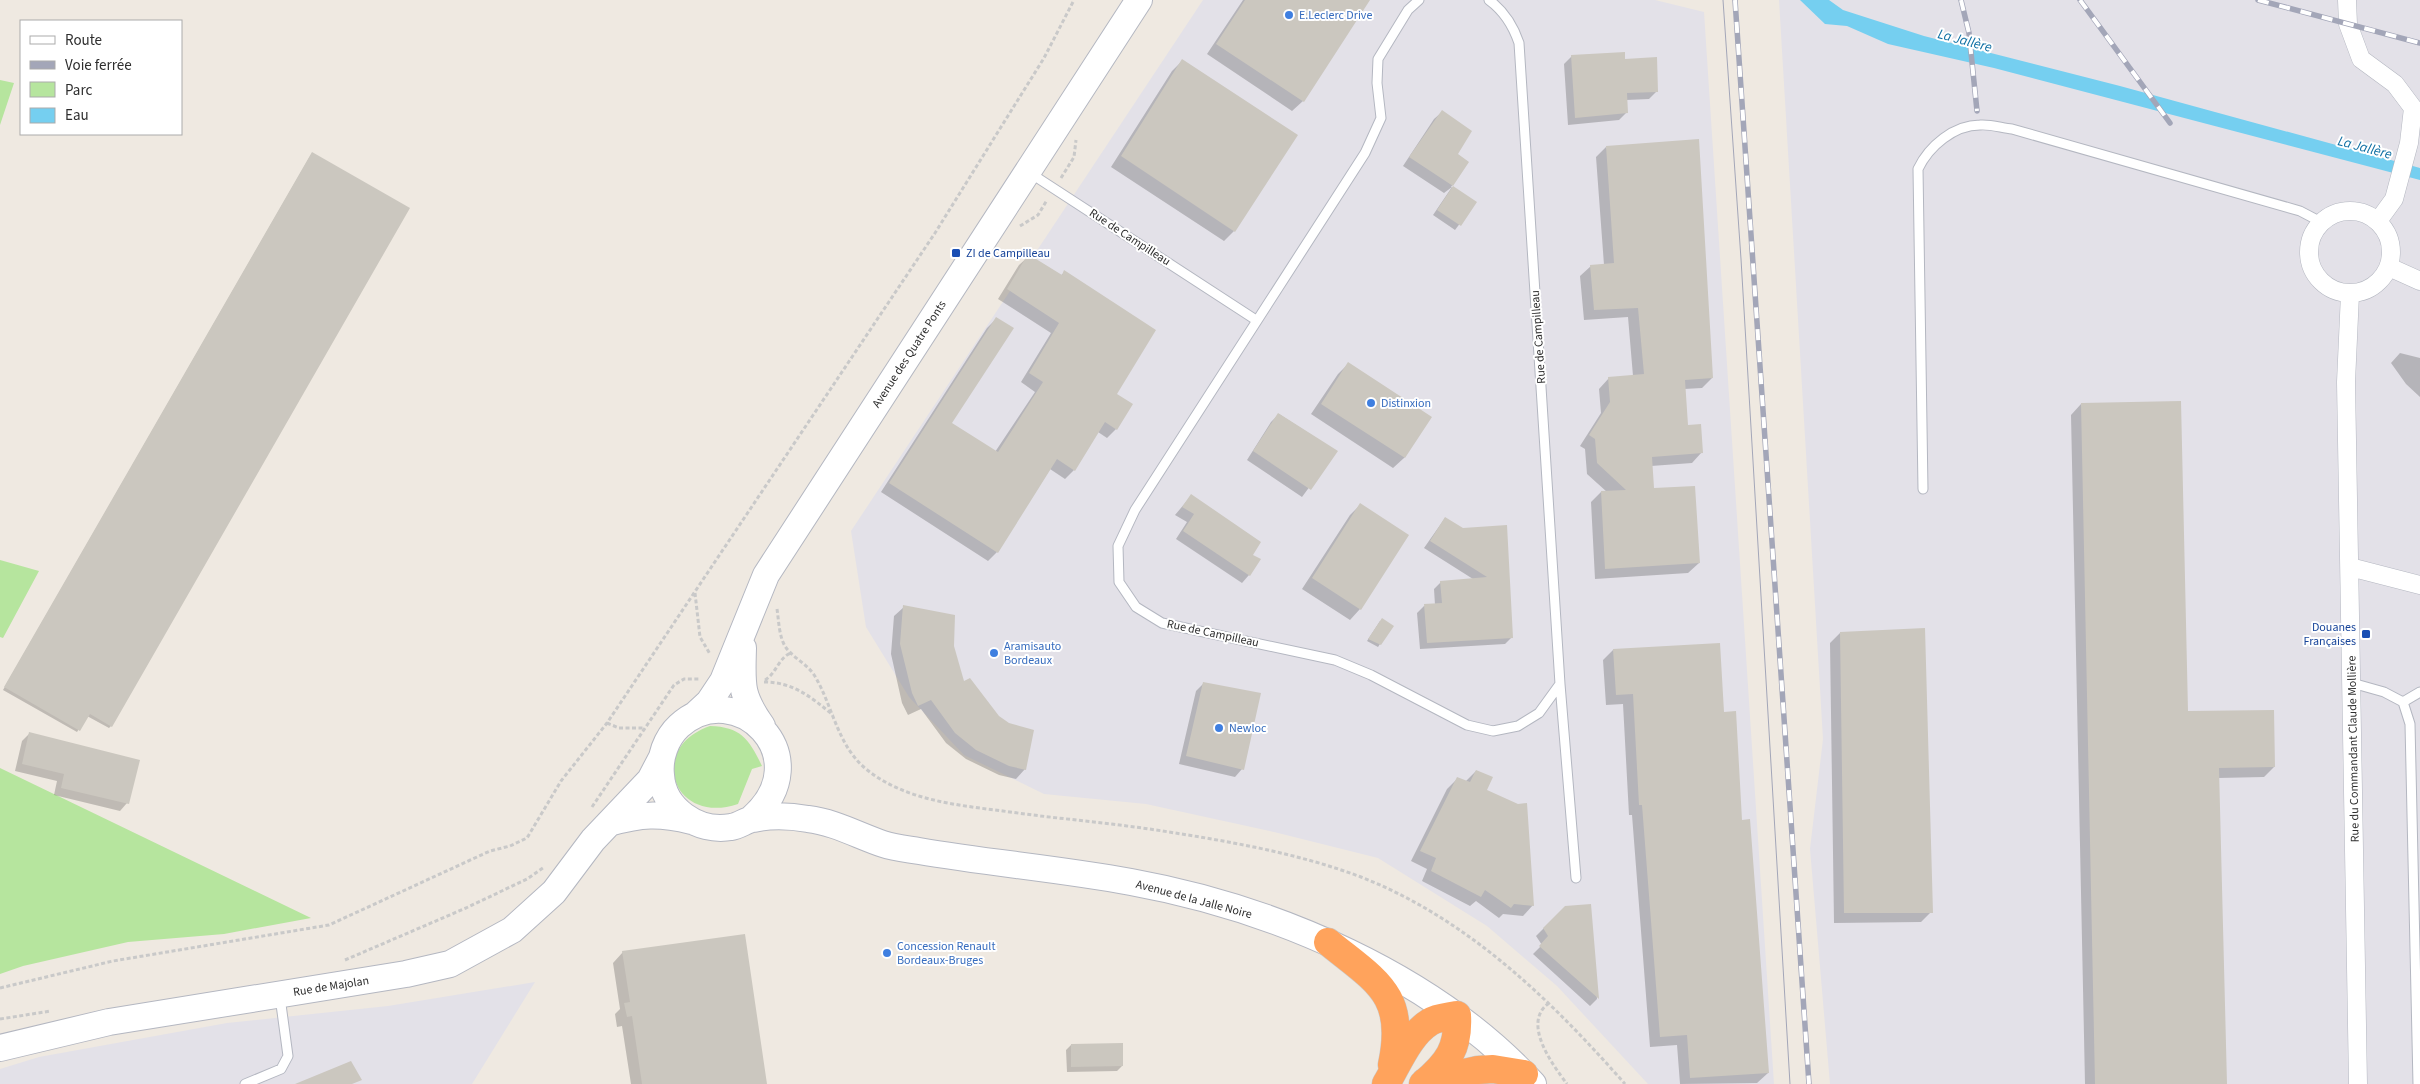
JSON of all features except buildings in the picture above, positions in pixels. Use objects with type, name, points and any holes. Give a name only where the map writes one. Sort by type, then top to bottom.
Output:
[{"type":"highway","points":[[1328,942],[1374,980],[1392,1003],[1397,1024],[1396,1050],[1388,1081]]},
{"type":"highway","points":[[1388,1081],[1409,1044],[1422,1028],[1436,1019],[1457,1016],[1457,1037],[1453,1050],[1444,1065],[1424,1083]]},
{"type":"highway","points":[[1424,1083],[1478,1070],[1493,1069],[1528,1079]]},
{"type":"main road","name":"Avenue des Quatre Ponts","points":[[695,715],[732,682],[744,630],[766,575],[1139,0]]},
{"type":"main road","points":[[732,682],[767,734],[789,791],[812,819]]},
{"type":"main road","points":[[692,821],[677,810],[666,795],[660,778],[661,759],[667,741],[679,726],[695,715],[714,710],[734,712],[753,720],[767,734]]},
{"type":"main road","name":"Rue de Majolan","points":[[0,1048],[109,1022],[406,974],[450,964],[512,930],[554,892],[598,818],[650,780],[661,759]]},
{"type":"main road","points":[[598,818],[666,814],[705,826],[722,828],[742,824],[764,808],[773,794],[778,779],[778,762]]},
{"type":"main road","name":"Avenue de la Jalle Noire","points":[[751,819],[788,816],[812,819],[886,845],[1141,884],[1254,915],[1328,942],[1412,987],[1457,1016],[1528,1079]]},
{"type":"street","points":[[2347,0],[2348,24],[2361,59],[2395,84],[2413,108],[2409,143],[2394,199],[2378,221]]},
{"type":"street","points":[[2343,211],[2356,211],[2368,214],[2378,221],[2386,230],[2391,242],[2392,255],[2389,267],[2383,278],[2363,292],[2350,294],[2338,292],[2318,278],[2311,268],[2308,256],[2309,243],[2321,222],[2343,211]]},
{"type":"street","points":[[2389,267],[2420,281]]},
{"type":"street","name":"Rue du Commandant Claude Mollière","points":[[2350,294],[2346,382],[2358,1084]]},
{"type":"street","points":[[2350,567],[2420,584]]},
{"type":"lane","name":"Rue de Campilleau","points":[[1419,0],[1408,10],[1378,59],[1377,83],[1381,118],[1365,153],[1135,510],[1118,546],[1119,582],[1136,607],[1162,623],[1335,660],[1371,675],[1467,725],[1493,731],[1518,726],[1539,713],[1560,684]]},
{"type":"lane","name":"Rue de Campilleau","points":[[1489,0],[1498,7],[1514,27],[1519,42],[1560,684],[1576,878]]},
{"type":"lane","points":[[1923,489],[1918,169],[1925,155],[1939,142],[1962,128],[1981,124],[2012,129],[2300,211],[2321,222]]},
{"type":"lane","name":"Rue de Campilleau","points":[[1028,172],[1256,320]]},
{"type":"lane","points":[[2352,683],[2384,692],[2402,702],[2420,701]]},
{"type":"lane","points":[[2402,702],[2420,692]]},
{"type":"lane","points":[[2402,702],[2410,724],[2412,748],[2418,1084]]},
{"type":"lane","points":[[245,1084],[281,1068],[288,1056],[279,994]]},
{"type":"path","points":[[0,988],[112,962],[329,925],[490,851],[510,846],[527,838],[561,781],[607,723],[934,233],[1044,58],[1074,0]]},
{"type":"path","points":[[598,818],[644,728],[678,682],[694,679],[755,683],[770,677],[786,656],[792,653],[802,660],[817,679],[840,734],[851,753],[865,768],[895,786],[922,797],[955,804],[1168,832],[1273,851],[1362,878],[1438,916],[1504,962],[1549,1003],[1625,1084]]},
{"type":"path","points":[[607,723],[619,728],[644,728]]},
{"type":"path","points":[[342,960],[475,904],[527,879],[546,866]]},
{"type":"path","points":[[1549,1003],[1544,1006],[1540,1015],[1538,1029],[1542,1046],[1567,1084]]},
{"type":"path","points":[[0,1019],[58,1010]]},
{"type":"shaded area","points":[[1203,0],[1655,0],[1704,12],[1774,1084],[1648,1084],[1557,986],[1487,926],[1378,858],[1274,832],[1146,804],[1044,794],[964,755],[909,697],[866,627],[851,531]]},
{"type":"shaded area","points":[[1779,0],[2420,0],[2420,1084],[1830,1084],[1810,849],[1823,739]]},
{"type":"shaded area","points":[[535,982],[472,1084],[0,1084],[0,1069],[39,1057],[227,1023],[388,1006]]},
{"type":"green space","points":[[0,80],[14,83],[0,125]]},
{"type":"green space","points":[[0,560],[39,571],[3,638],[0,637]]},
{"type":"green space","points":[[710,726],[729,729],[743,736],[753,748],[762,766],[752,769],[738,804],[716,808],[697,804],[684,795],[676,781],[674,766],[678,751],[690,737]]},
{"type":"green space","points":[[0,768],[311,918],[224,934],[128,942],[23,966],[0,974]]},
{"type":"water","points":[[1800,0],[1829,0],[1843,10],[1924,36],[2120,86],[2420,168],[2420,180],[1994,68],[1888,44],[1847,26],[1825,24]]},
{"type":"tram line","points":[[1723,0],[1741,259],[1790,1084]]},
{"type":"railway","points":[[1735,0],[1809,1084]]},
{"type":"railway","points":[[1961,0],[1969,33],[1977,111]]},
{"type":"railway","points":[[2080,0],[2170,123]]},
{"type":"railway","points":[[2258,0],[2420,43]]},
{"type":"place","name":"E.Leclerc Drive","points":[[1289,15]]},
{"type":"place","name":"ZI de Campilleau","points":[[956,253]]},
{"type":"place","name":"Distinxion","points":[[1371,403]]},
{"type":"place","name":"Douanes Françaises","points":[[2366,634]]},
{"type":"place","name":"Aramisauto Bordeaux","points":[[994,653]]},
{"type":"place","name":"Newloc","points":[[1219,728]]},
{"type":"place","name":"Concession Renault Bordeaux-Bruges","points":[[887,953]]},
{"type":"water label","name":"La Jallère","points":[[1965,40]]},
{"type":"water label","name":"La Jallère","points":[[2365,147]]}]
